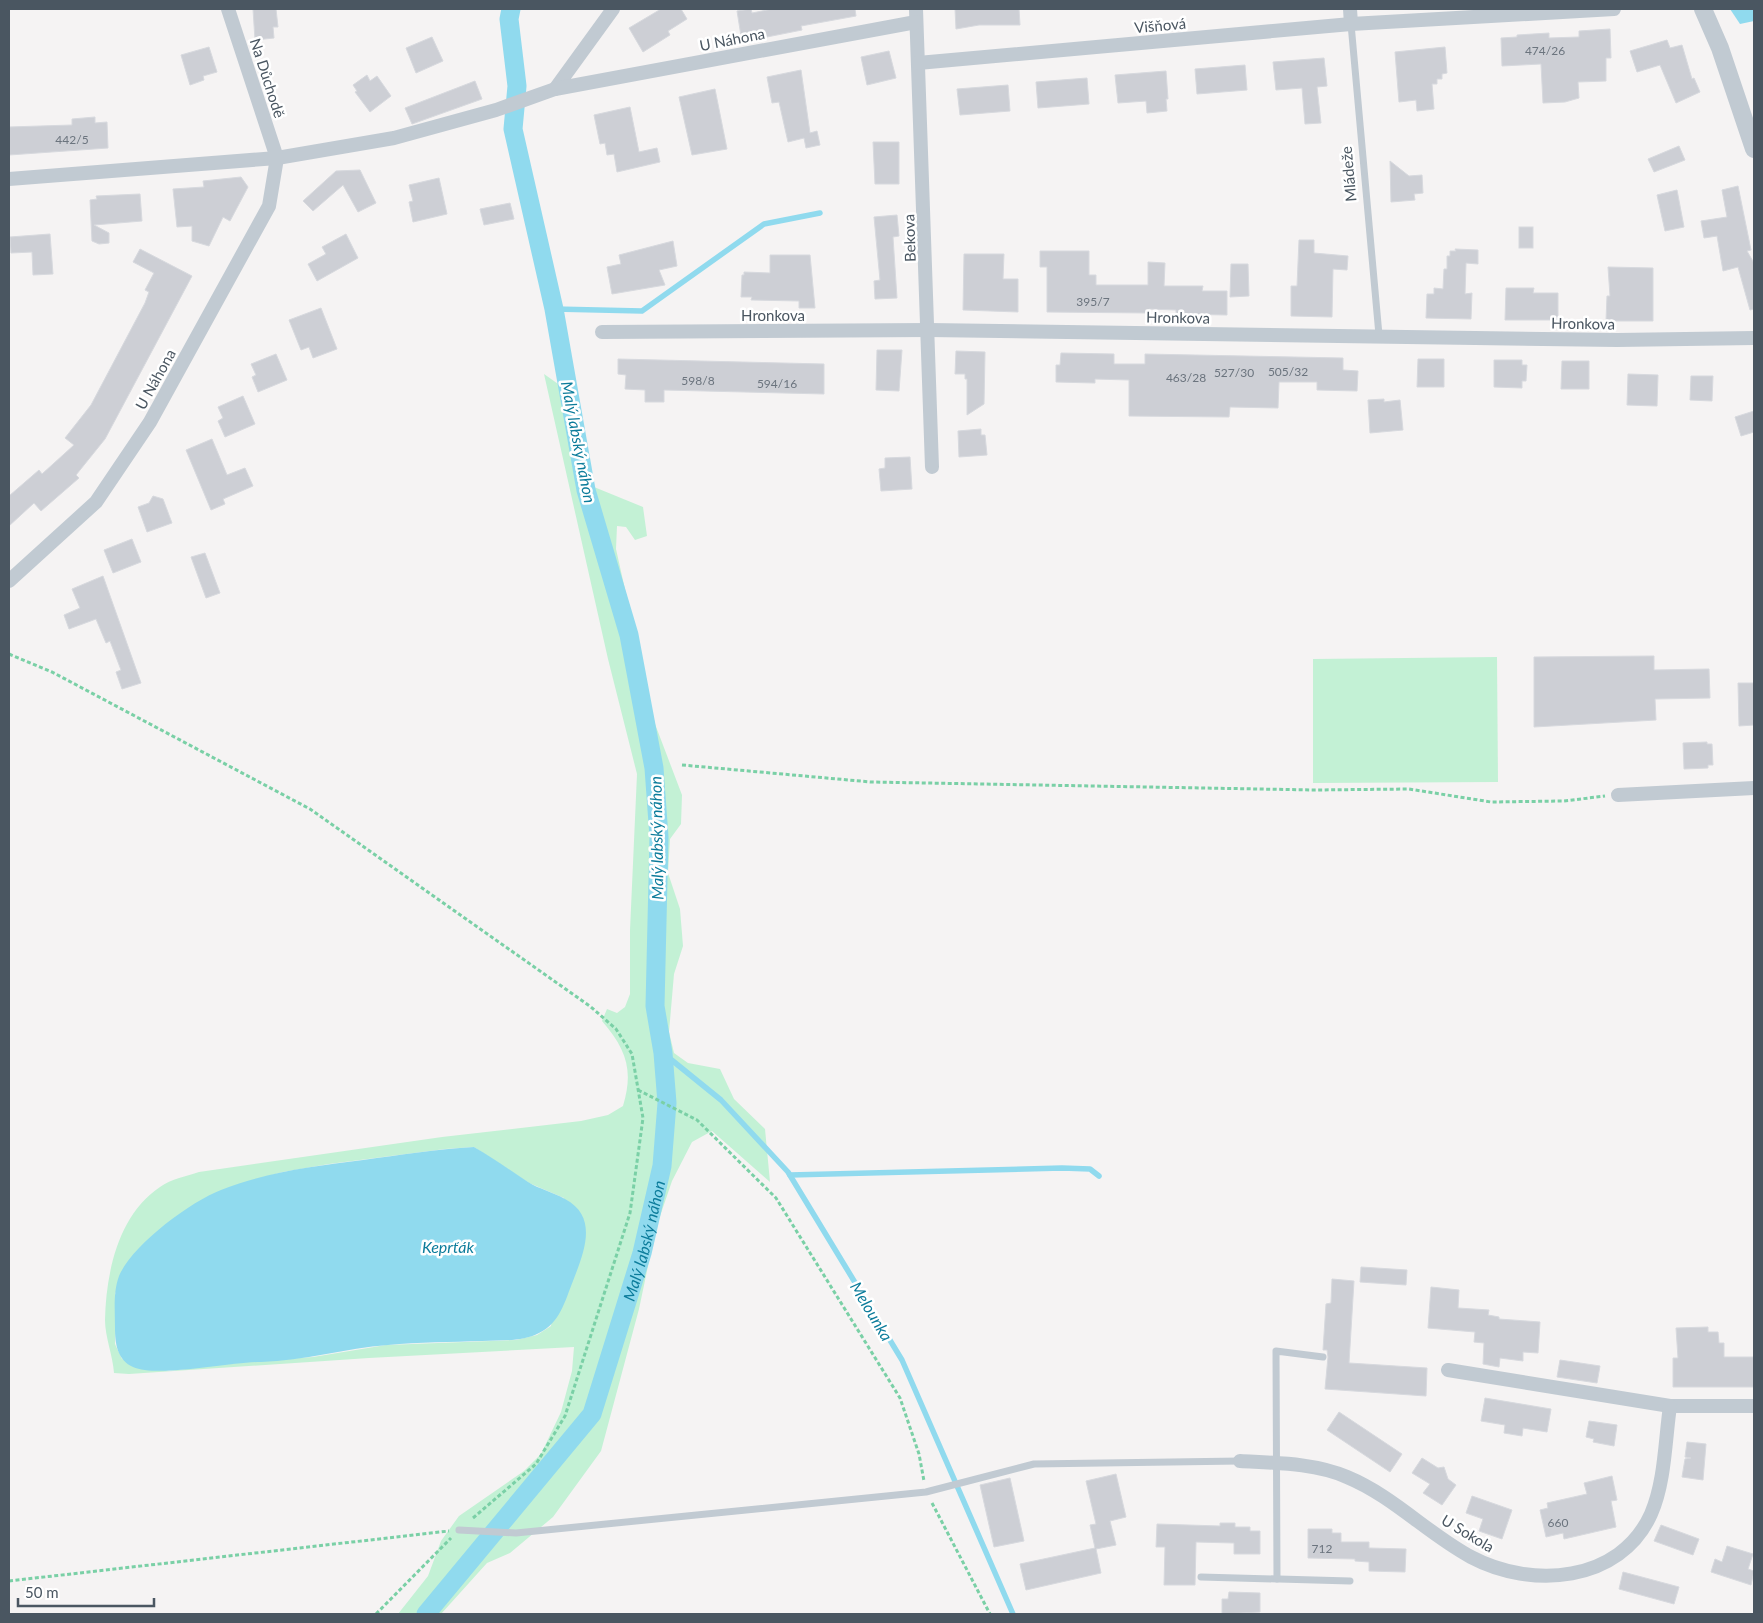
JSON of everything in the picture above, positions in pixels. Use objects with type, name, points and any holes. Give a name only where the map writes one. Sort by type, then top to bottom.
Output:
[{"type":"street","name":"Na Důchodě","points":[[228,9],[277,158]]},
{"type":"street","points":[[555,89],[613,9]]},
{"type":"street","name":"Mládeže","points":[[1350,9],[1351,24]]},
{"type":"street","name":"Višňová","points":[[918,63],[1351,24],[1614,9]]},
{"type":"street","points":[[1703,9],[1723,56],[1754,149]]},
{"type":"street","name":"U Náhona","points":[[9,179],[277,158],[394,138],[496,110],[555,89],[916,15]]},
{"type":"street","name":"Bekova","points":[[916,15],[929,330],[932,467]]},
{"type":"street","name":"U Náhona","points":[[9,581],[96,502],[150,422],[269,206],[277,158]]},
{"type":"street","name":"Hronkova","points":[[602,332],[929,330],[1617,340],[1754,338]]},
{"type":"street","points":[[1618,795],[1754,788]]},
{"type":"street","points":[[1448,1370],[1670,1406],[1754,1406]]},
{"type":"street","name":"U Sokola","points":[[1240,1461],[1328,1471],[1347,1476],[1366,1486],[1470,1557],[1493,1566],[1530,1575],[1559,1576],[1582,1572],[1605,1562],[1624,1550],[1640,1533],[1651,1513],[1658,1491],[1670,1406]]},
{"type":"lane","name":"Mládeže","points":[[1351,24],[1380,336]]},
{"type":"lane","points":[[1277,1579],[1278,1464],[1276,1351],[1323,1357]]},
{"type":"lane","points":[[459,1530],[516,1533],[926,1492],[1034,1464],[1240,1461]]},
{"type":"lane","points":[[1201,1577],[1350,1581]]},
{"type":"path","points":[[9,654],[52,672],[310,809],[591,1007],[616,1029],[632,1054],[643,1118],[630,1212],[565,1416],[536,1464],[459,1530],[405,1582],[376,1614]]},
{"type":"path","points":[[682,765],[871,782],[1314,790],[1409,789],[1490,802],[1564,801],[1618,795]]},
{"type":"path","points":[[639,1090],[697,1120],[776,1198],[900,1398],[918,1454],[926,1492],[990,1614]]},
{"type":"path","points":[[9,1581],[459,1530]]},
{"type":"green space","points":[[544,374],[578,398],[594,487],[643,507],[647,536],[635,540],[626,527],[617,526],[616,549],[655,724],[682,795],[681,824],[670,839],[668,873],[680,909],[683,946],[674,974],[669,1032],[674,1053],[688,1063],[720,1069],[734,1099],[765,1129],[770,1182],[712,1131],[692,1142],[672,1181],[656,1228],[639,1309],[601,1451],[553,1517],[510,1553],[487,1563],[441,1614],[398,1614],[428,1576],[441,1541],[459,1516],[524,1471],[541,1454],[561,1412],[572,1371],[574,1347],[129,1374],[114,1373],[105,1320],[108,1283],[117,1246],[124,1229],[134,1213],[160,1187],[184,1176],[199,1172],[442,1137],[581,1121],[608,1115],[623,1106],[628,1081],[626,1060],[617,1041],[602,1021],[607,1009],[617,1013],[625,1007],[630,994],[630,930],[637,774],[608,659]],"holes":[[[474,1147],[529,1183],[564,1198],[551,1326],[537,1335],[516,1340],[386,1345],[313,1357],[242,1362],[169,1371],[122,1359],[115,1344],[115,1293],[253,1180],[283,1172],[329,1164]]]},
{"type":"green space","points":[[1497,657],[1498,782],[1313,783],[1313,659]]},
{"type":"water","points":[[1730,9],[1754,9],[1754,21],[1740,24]]},
{"type":"water","name":"Keprťák","points":[[474,1147],[532,1184],[565,1199],[576,1207],[582,1215],[586,1236],[581,1258],[561,1311],[546,1329],[526,1338],[511,1340],[388,1345],[277,1361],[176,1370],[144,1370],[133,1367],[120,1356],[116,1339],[115,1315],[115,1295],[119,1276],[136,1251],[149,1238],[194,1204],[221,1190],[238,1184],[291,1170],[418,1152]]},
{"type":"building","points":[[253,9],[276,9],[278,27],[273,27],[274,38],[255,40]]},
{"type":"building","points":[[661,9],[681,9],[687,19],[668,31],[670,35],[643,52],[629,28]]},
{"type":"building","points":[[751,9],[752,13],[772,9],[855,9],[856,16],[801,26],[802,30],[742,42],[737,11]]},
{"type":"building","points":[[955,9],[1019,9],[1020,25],[979,25],[956,29]]},
{"type":"building","points":[[1610,29],[1611,58],[1606,58],[1606,81],[1578,82],[1579,98],[1565,102],[1543,103],[1541,64],[1502,66],[1501,38],[1549,33],[1549,38],[1579,37],[1579,31]]},
{"type":"building","points":[[432,37],[443,61],[416,73],[406,48]]},
{"type":"building","points":[[1667,40],[1670,48],[1682,45],[1692,79],[1694,78],[1700,92],[1676,103],[1660,65],[1637,72],[1630,51]]},
{"type":"building","points":[[209,47],[217,72],[203,76],[204,80],[190,85],[181,55]]},
{"type":"building","points":[[1445,47],[1447,73],[1442,74],[1442,79],[1437,79],[1437,84],[1432,84],[1434,109],[1417,111],[1416,100],[1399,102],[1395,52]]},
{"type":"building","points":[[889,51],[896,78],[867,85],[861,57]]},
{"type":"building","points":[[1324,58],[1327,86],[1317,87],[1321,123],[1305,124],[1302,88],[1276,90],[1273,62]]},
{"type":"building","points":[[1245,65],[1247,90],[1197,94],[1195,69]]},
{"type":"building","points":[[801,70],[810,133],[817,131],[820,145],[806,148],[804,138],[788,142],[779,102],[772,103],[767,77]]},
{"type":"building","points":[[1166,71],[1167,111],[1147,113],[1146,101],[1118,103],[1115,75]]},
{"type":"building","points":[[367,75],[370,81],[377,76],[391,96],[370,112],[355,92],[357,91],[353,85]]},
{"type":"building","points":[[1087,78],[1089,104],[1038,108],[1036,82]]},
{"type":"building","points":[[475,81],[482,99],[412,124],[405,108]]},
{"type":"building","points":[[1008,85],[1010,111],[960,115],[957,89]]},
{"type":"building","points":[[715,89],[727,149],[692,155],[679,97]]},
{"type":"building","points":[[630,107],[639,152],[657,148],[660,162],[617,172],[614,154],[607,155],[605,143],[600,144],[594,115]]},
{"type":"building","points":[[95,117],[95,123],[107,122],[108,148],[9,155],[9,127],[72,125],[72,119]]},
{"type":"building","points":[[873,142],[899,142],[899,184],[875,184]]},
{"type":"building","points":[[1679,146],[1685,160],[1654,172],[1648,159]]},
{"type":"building","points":[[1390,161],[1409,176],[1422,175],[1423,193],[1414,194],[1415,200],[1391,202]]},
{"type":"building","points":[[360,170],[376,203],[358,212],[343,185],[313,211],[303,201],[336,171]]},
{"type":"building","points":[[241,177],[248,187],[230,221],[223,217],[209,246],[192,241],[192,226],[177,227],[173,189],[204,187],[203,181]]},
{"type":"building","points":[[439,178],[447,214],[413,222],[409,202],[413,201],[409,185]]},
{"type":"building","points":[[1738,186],[1751,250],[1747,251],[1754,263],[1754,309],[1750,310],[1738,267],[1723,271],[1717,236],[1704,238],[1701,221],[1727,217],[1722,190]]},
{"type":"building","points":[[1677,190],[1684,227],[1665,231],[1657,195]]},
{"type":"building","points":[[140,194],[142,221],[94,225],[109,233],[109,243],[99,244],[92,241],[90,200],[97,199],[96,196]]},
{"type":"building","points":[[510,203],[514,219],[484,225],[480,209]]},
{"type":"building","points":[[897,215],[899,236],[893,237],[897,298],[875,299],[874,281],[880,280],[874,217]]},
{"type":"building","points":[[1519,227],[1533,227],[1533,248],[1519,248]]},
{"type":"building","points":[[50,234],[53,274],[33,275],[32,252],[11,253],[10,237]]},
{"type":"building","points":[[346,234],[358,258],[317,281],[308,264],[326,254],[322,247]]},
{"type":"building","points":[[1299,240],[1314,240],[1314,253],[1348,256],[1347,270],[1333,269],[1332,317],[1291,316],[1291,286],[1297,286]]},
{"type":"building","points":[[673,241],[677,266],[659,270],[665,285],[612,294],[607,267],[621,264],[619,255]]},
{"type":"building","points":[[140,249],[192,276],[105,439],[76,475],[79,478],[41,511],[34,503],[9,526],[9,496],[39,470],[42,474],[74,445],[65,438],[91,405],[145,303],[149,292],[145,290],[154,273],[133,262]]},
{"type":"building","points":[[1455,249],[1478,250],[1478,264],[1466,263],[1465,294],[1472,293],[1471,319],[1426,318],[1427,294],[1434,294],[1434,288],[1443,289],[1444,269],[1447,269],[1447,256],[1450,256],[1450,251],[1456,251]]},
{"type":"building","points":[[1040,251],[1089,251],[1089,275],[1096,275],[1096,285],[1148,285],[1148,262],[1165,263],[1164,286],[1203,286],[1202,291],[1227,291],[1227,315],[1176,314],[1176,310],[1149,309],[1149,313],[1047,312],[1047,267],[1040,267]]},
{"type":"building","points":[[964,254],[1004,254],[1003,279],[1018,279],[1018,312],[963,310]]},
{"type":"building","points":[[770,255],[810,255],[815,308],[799,308],[799,301],[751,300],[752,297],[741,297],[742,275],[744,275],[744,272],[770,273]]},
{"type":"building","points":[[1231,264],[1248,264],[1249,296],[1230,297]]},
{"type":"building","points":[[1608,267],[1653,268],[1653,321],[1606,321],[1607,296],[1610,296]]},
{"type":"building","points":[[1506,288],[1534,288],[1533,293],[1558,293],[1558,320],[1505,320]]},
{"type":"building","points":[[321,308],[337,349],[313,358],[309,347],[301,350],[289,320]]},
{"type":"building","points":[[877,350],[902,350],[899,391],[876,390]]},
{"type":"building","points":[[956,351],[985,352],[984,404],[967,415],[967,379],[965,379],[965,374],[955,374]]},
{"type":"building","points":[[1061,353],[1114,354],[1114,364],[1145,364],[1145,354],[1343,358],[1343,370],[1358,371],[1357,391],[1317,390],[1317,382],[1279,382],[1278,408],[1230,407],[1229,417],[1129,416],[1129,380],[1095,379],[1095,383],[1056,382],[1056,365],[1060,365]]},
{"type":"building","points":[[276,354],[287,380],[258,392],[252,377],[256,375],[251,364]]},
{"type":"building","points":[[618,359],[824,364],[824,394],[664,390],[664,402],[645,402],[645,390],[625,389],[626,375],[618,374]]},
{"type":"building","points":[[1418,359],[1444,359],[1444,387],[1417,387]]},
{"type":"building","points":[[1494,360],[1522,360],[1522,365],[1527,365],[1526,381],[1522,381],[1522,388],[1494,387]]},
{"type":"building","points":[[1562,361],[1589,361],[1589,389],[1561,389]]},
{"type":"building","points":[[1628,374],[1658,375],[1657,406],[1627,405]]},
{"type":"building","points":[[1691,376],[1713,376],[1712,401],[1690,400]]},
{"type":"building","points":[[243,396],[255,424],[225,437],[218,421],[223,418],[218,407]]},
{"type":"building","points":[[1384,399],[1384,402],[1400,400],[1403,430],[1370,433],[1368,400]]},
{"type":"building","points":[[1754,411],[1754,432],[1741,436],[1735,417]]},
{"type":"building","points":[[981,429],[981,435],[985,435],[987,455],[959,457],[958,431]]},
{"type":"building","points":[[212,439],[227,475],[245,468],[253,486],[223,499],[225,504],[211,510],[186,450]]},
{"type":"building","points":[[910,457],[912,489],[881,491],[879,469],[885,468],[885,458]]},
{"type":"building","points":[[153,496],[163,499],[172,523],[147,532],[138,507],[149,503]]},
{"type":"building","points":[[132,539],[141,562],[113,573],[104,550]]},
{"type":"building","points":[[205,553],[220,593],[206,598],[191,557]]},
{"type":"building","points":[[103,576],[141,683],[122,689],[116,672],[121,670],[110,641],[106,643],[96,619],[69,629],[64,615],[80,608],[72,589]]},
{"type":"building","points":[[1654,656],[1654,670],[1709,669],[1710,698],[1655,699],[1656,720],[1534,727],[1534,657]]},
{"type":"building","points":[[1738,683],[1754,683],[1754,725],[1739,726]]},
{"type":"building","points":[[1707,742],[1707,744],[1712,744],[1713,765],[1708,765],[1708,768],[1684,769],[1683,743]]},
{"type":"building","points":[[1361,1267],[1407,1270],[1406,1285],[1360,1282]]},
{"type":"building","points":[[1332,1279],[1354,1281],[1349,1363],[1427,1368],[1426,1396],[1325,1389],[1328,1357],[1327,1350],[1323,1350],[1326,1304],[1331,1303]]},
{"type":"building","points":[[1431,1287],[1459,1290],[1458,1308],[1489,1310],[1488,1315],[1499,1317],[1499,1319],[1540,1322],[1538,1353],[1523,1352],[1523,1361],[1500,1358],[1499,1367],[1483,1364],[1484,1343],[1474,1342],[1475,1332],[1428,1328]]},
{"type":"building","points":[[1708,1327],[1708,1332],[1718,1332],[1719,1343],[1724,1343],[1724,1357],[1754,1357],[1754,1387],[1673,1387],[1673,1358],[1678,1358],[1676,1328]]},
{"type":"building","points":[[1560,1360],[1600,1366],[1597,1383],[1557,1377]]},
{"type":"building","points":[[1485,1398],[1551,1409],[1547,1432],[1523,1428],[1522,1436],[1504,1433],[1505,1425],[1481,1421]]},
{"type":"building","points":[[1339,1412],[1402,1454],[1390,1472],[1327,1430]]},
{"type":"building","points":[[1589,1421],[1617,1425],[1614,1446],[1593,1442],[1594,1439],[1586,1437]]},
{"type":"building","points":[[1687,1442],[1706,1444],[1703,1480],[1682,1477],[1685,1459],[1691,1458],[1685,1457]]},
{"type":"building","points":[[1422,1458],[1438,1468],[1444,1467],[1448,1479],[1456,1485],[1442,1505],[1423,1493],[1430,1484],[1412,1473]]},
{"type":"building","points":[[1116,1474],[1126,1517],[1110,1521],[1116,1545],[1096,1549],[1101,1573],[1026,1590],[1020,1564],[1095,1548],[1090,1525],[1096,1524],[1086,1481]]},
{"type":"building","points":[[1612,1476],[1617,1500],[1611,1501],[1616,1527],[1564,1539],[1563,1533],[1546,1537],[1540,1510],[1548,1508],[1547,1503],[1587,1494],[1584,1483]]},
{"type":"building","points":[[1010,1478],[1024,1541],[994,1547],[980,1485]]},
{"type":"building","points":[[1472,1496],[1512,1510],[1502,1539],[1479,1531],[1483,1519],[1466,1513]]},
{"type":"building","points":[[1220,1523],[1235,1523],[1235,1527],[1250,1527],[1250,1531],[1260,1531],[1260,1554],[1234,1554],[1234,1543],[1196,1542],[1195,1585],[1164,1585],[1165,1547],[1156,1547],[1157,1524],[1220,1526]]},
{"type":"building","points":[[1661,1525],[1699,1539],[1693,1555],[1654,1541]]},
{"type":"building","points":[[1308,1529],[1332,1529],[1332,1533],[1341,1533],[1341,1542],[1369,1542],[1369,1548],[1406,1549],[1405,1572],[1369,1571],[1369,1562],[1355,1561],[1355,1559],[1308,1558]]},
{"type":"building","points":[[1727,1546],[1753,1554],[1748,1569],[1754,1571],[1751,1585],[1711,1572],[1715,1559],[1722,1562]]},
{"type":"building","points":[[1623,1572],[1679,1587],[1674,1604],[1619,1589]]},
{"type":"building","points":[[1229,1592],[1260,1593],[1260,1612],[1222,1614],[1222,1599],[1228,1599]]},
{"type":"waterway","name":"Malý labský náhon","points":[[426,1614],[592,1414],[642,1253],[662,1166],[667,1103],[663,1053],[655,1006],[659,837],[654,768],[629,635],[586,490],[554,309],[513,129],[517,86],[509,19],[511,9]]},
{"type":"waterway","points":[[554,309],[642,311],[764,224],[820,213]]},
{"type":"waterway","name":"Melounka","points":[[663,1053],[721,1100],[788,1172],[902,1360],[1013,1614]]},
{"type":"waterway","points":[[790,1175],[1062,1168],[1090,1169],[1099,1176]]}]
